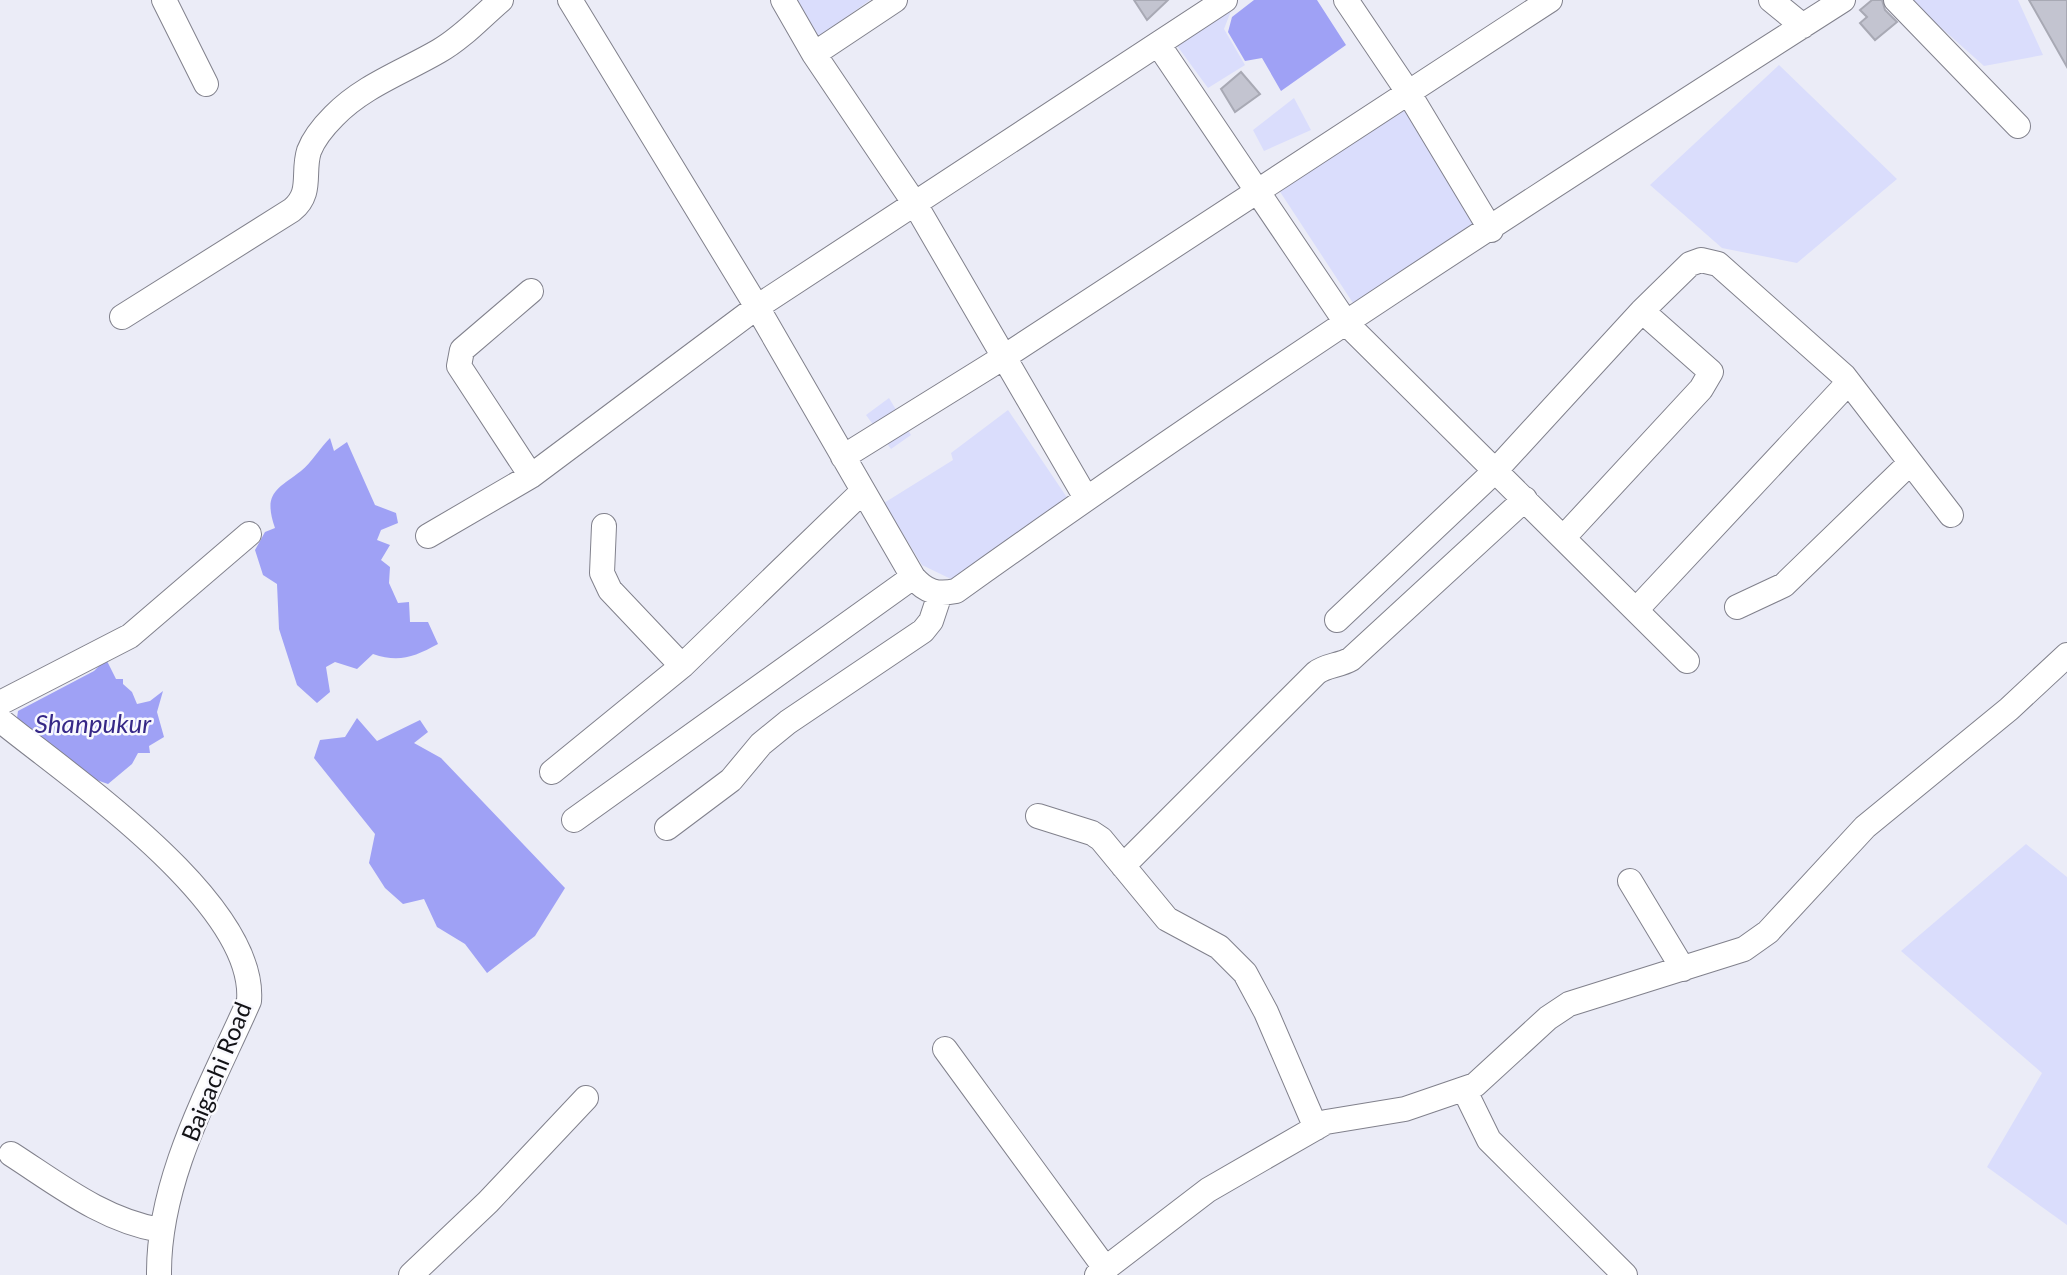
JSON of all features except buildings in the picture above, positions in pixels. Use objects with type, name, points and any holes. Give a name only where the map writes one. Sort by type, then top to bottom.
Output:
[{"type":"street","points":[[164,0],[206,84]]},
{"type":"street","points":[[121,317],[292,210],[306,190],[308,154],[316,137],[333,117],[372,86],[441,50],[501,0]]},
{"type":"street","points":[[570,0],[757,307],[912,577],[924,589],[940,594],[957,591],[1086,498],[1843,0]]},
{"type":"street","points":[[782,0],[814,54],[915,205],[1086,498]]},
{"type":"street","points":[[814,54],[895,0]]},
{"type":"street","points":[[1346,0],[1408,92],[1491,230]]},
{"type":"street","points":[[844,457],[1004,357],[1550,0]]},
{"type":"street","points":[[1771,0],[1803,26]]},
{"type":"street","points":[[1896,0],[2018,126]]},
{"type":"street","points":[[428,536],[531,476],[757,307],[1223,1]]},
{"type":"street","points":[[1158,44],[1347,324],[1687,661]]},
{"type":"street","points":[[1337,620],[1496,470],[1642,311],[1690,264],[1712,260],[1830,361],[1951,515]]},
{"type":"street","points":[[531,291],[461,350],[458,358],[459,366],[531,476]]},
{"type":"street","points":[[1564,537],[1702,389],[1711,372],[1642,311]]},
{"type":"street","points":[[1636,610],[1848,383]]},
{"type":"street","points":[[1737,607],[1784,584],[1910,463]]},
{"type":"street","points":[[552,772],[682,666],[863,491]]},
{"type":"street","points":[[1123,866],[1315,673],[1322,668],[1337,667],[1351,659],[1525,499]]},
{"type":"street","points":[[604,526],[602,573],[610,590],[682,666]]},
{"type":"street","points":[[0,703],[130,636],[248,534]]},
{"type":"street","points":[[574,820],[912,577]]},
{"type":"street","points":[[667,828],[731,780],[761,744],[789,722],[923,631],[931,621],[940,594]]},
{"type":"street","points":[[945,1049],[1101,1272],[1208,1190],[1326,1122],[1405,1109],[1464,1089],[1482,1081],[1548,1018],[1569,1004],[1727,956],[1756,941],[1865,827],[2009,709],[2067,655]]},
{"type":"street","name":"Baigachi Road","points":[[0,720],[176,864],[203,896],[244,961],[250,984],[249,1001],[220,1063],[178,1168],[160,1230],[159,1275]]},
{"type":"street","points":[[1038,816],[1092,833],[1101,839],[1167,919],[1219,947],[1245,973],[1266,1012],[1316,1128]]},
{"type":"street","points":[[1630,881],[1684,970]]},
{"type":"street","points":[[1464,1089],[1489,1140],[1625,1275]]},
{"type":"street","points":[[411,1275],[488,1202],[586,1098]]},
{"type":"street","points":[[11,1154],[98,1209],[135,1225],[160,1230]]},
{"type":"shaded area","points":[[794,0],[870,0],[817,38]]},
{"type":"shaded area","points":[[1910,0],[2018,0],[2043,55],[1984,66]]},
{"type":"shaded area","points":[[1228,10],[1231,11],[1224,29],[1245,65],[1208,88],[1175,43]]},
{"type":"shaded area","points":[[1779,65],[1897,179],[1797,263],[1722,248],[1650,185]]},
{"type":"shaded area","points":[[1407,95],[1484,230],[1367,308],[1353,303],[1271,178]]},
{"type":"shaded area","points":[[1294,98],[1311,130],[1264,151],[1253,130]]},
{"type":"shaded area","points":[[889,398],[911,435],[891,449],[866,415]]},
{"type":"shaded area","points":[[1008,410],[1070,502],[953,580],[922,565],[884,503],[953,460],[951,453]]},
{"type":"shaded area","points":[[2026,844],[2067,877],[2067,1225],[1987,1167],[2042,1073],[1901,951]]},
{"type":"water","points":[[1254,0],[1317,0],[1346,45],[1281,91],[1262,58],[1245,61],[1228,32],[1232,17]]},
{"type":"water","points":[[330,438],[334,451],[347,442],[375,505],[396,513],[398,523],[381,530],[377,540],[390,545],[381,560],[390,567],[389,583],[398,603],[409,602],[410,622],[428,622],[438,644],[406,657],[391,658],[373,654],[357,669],[335,662],[326,667],[330,692],[317,703],[297,685],[279,629],[277,584],[263,575],[255,550],[265,532],[275,528],[270,507],[274,494],[305,468]]},
{"type":"water","name":"Shanpukur","points":[[106,659],[116,679],[123,679],[123,684],[132,692],[137,704],[150,701],[163,691],[157,712],[164,737],[149,746],[150,753],[138,753],[132,764],[108,784],[88,777],[17,718],[18,711],[94,671]]},
{"type":"water","points":[[357,718],[377,741],[420,720],[428,732],[414,743],[441,758],[565,888],[535,936],[487,973],[465,944],[437,927],[424,899],[403,904],[385,888],[369,863],[375,834],[314,758],[320,740],[345,737]]}]
